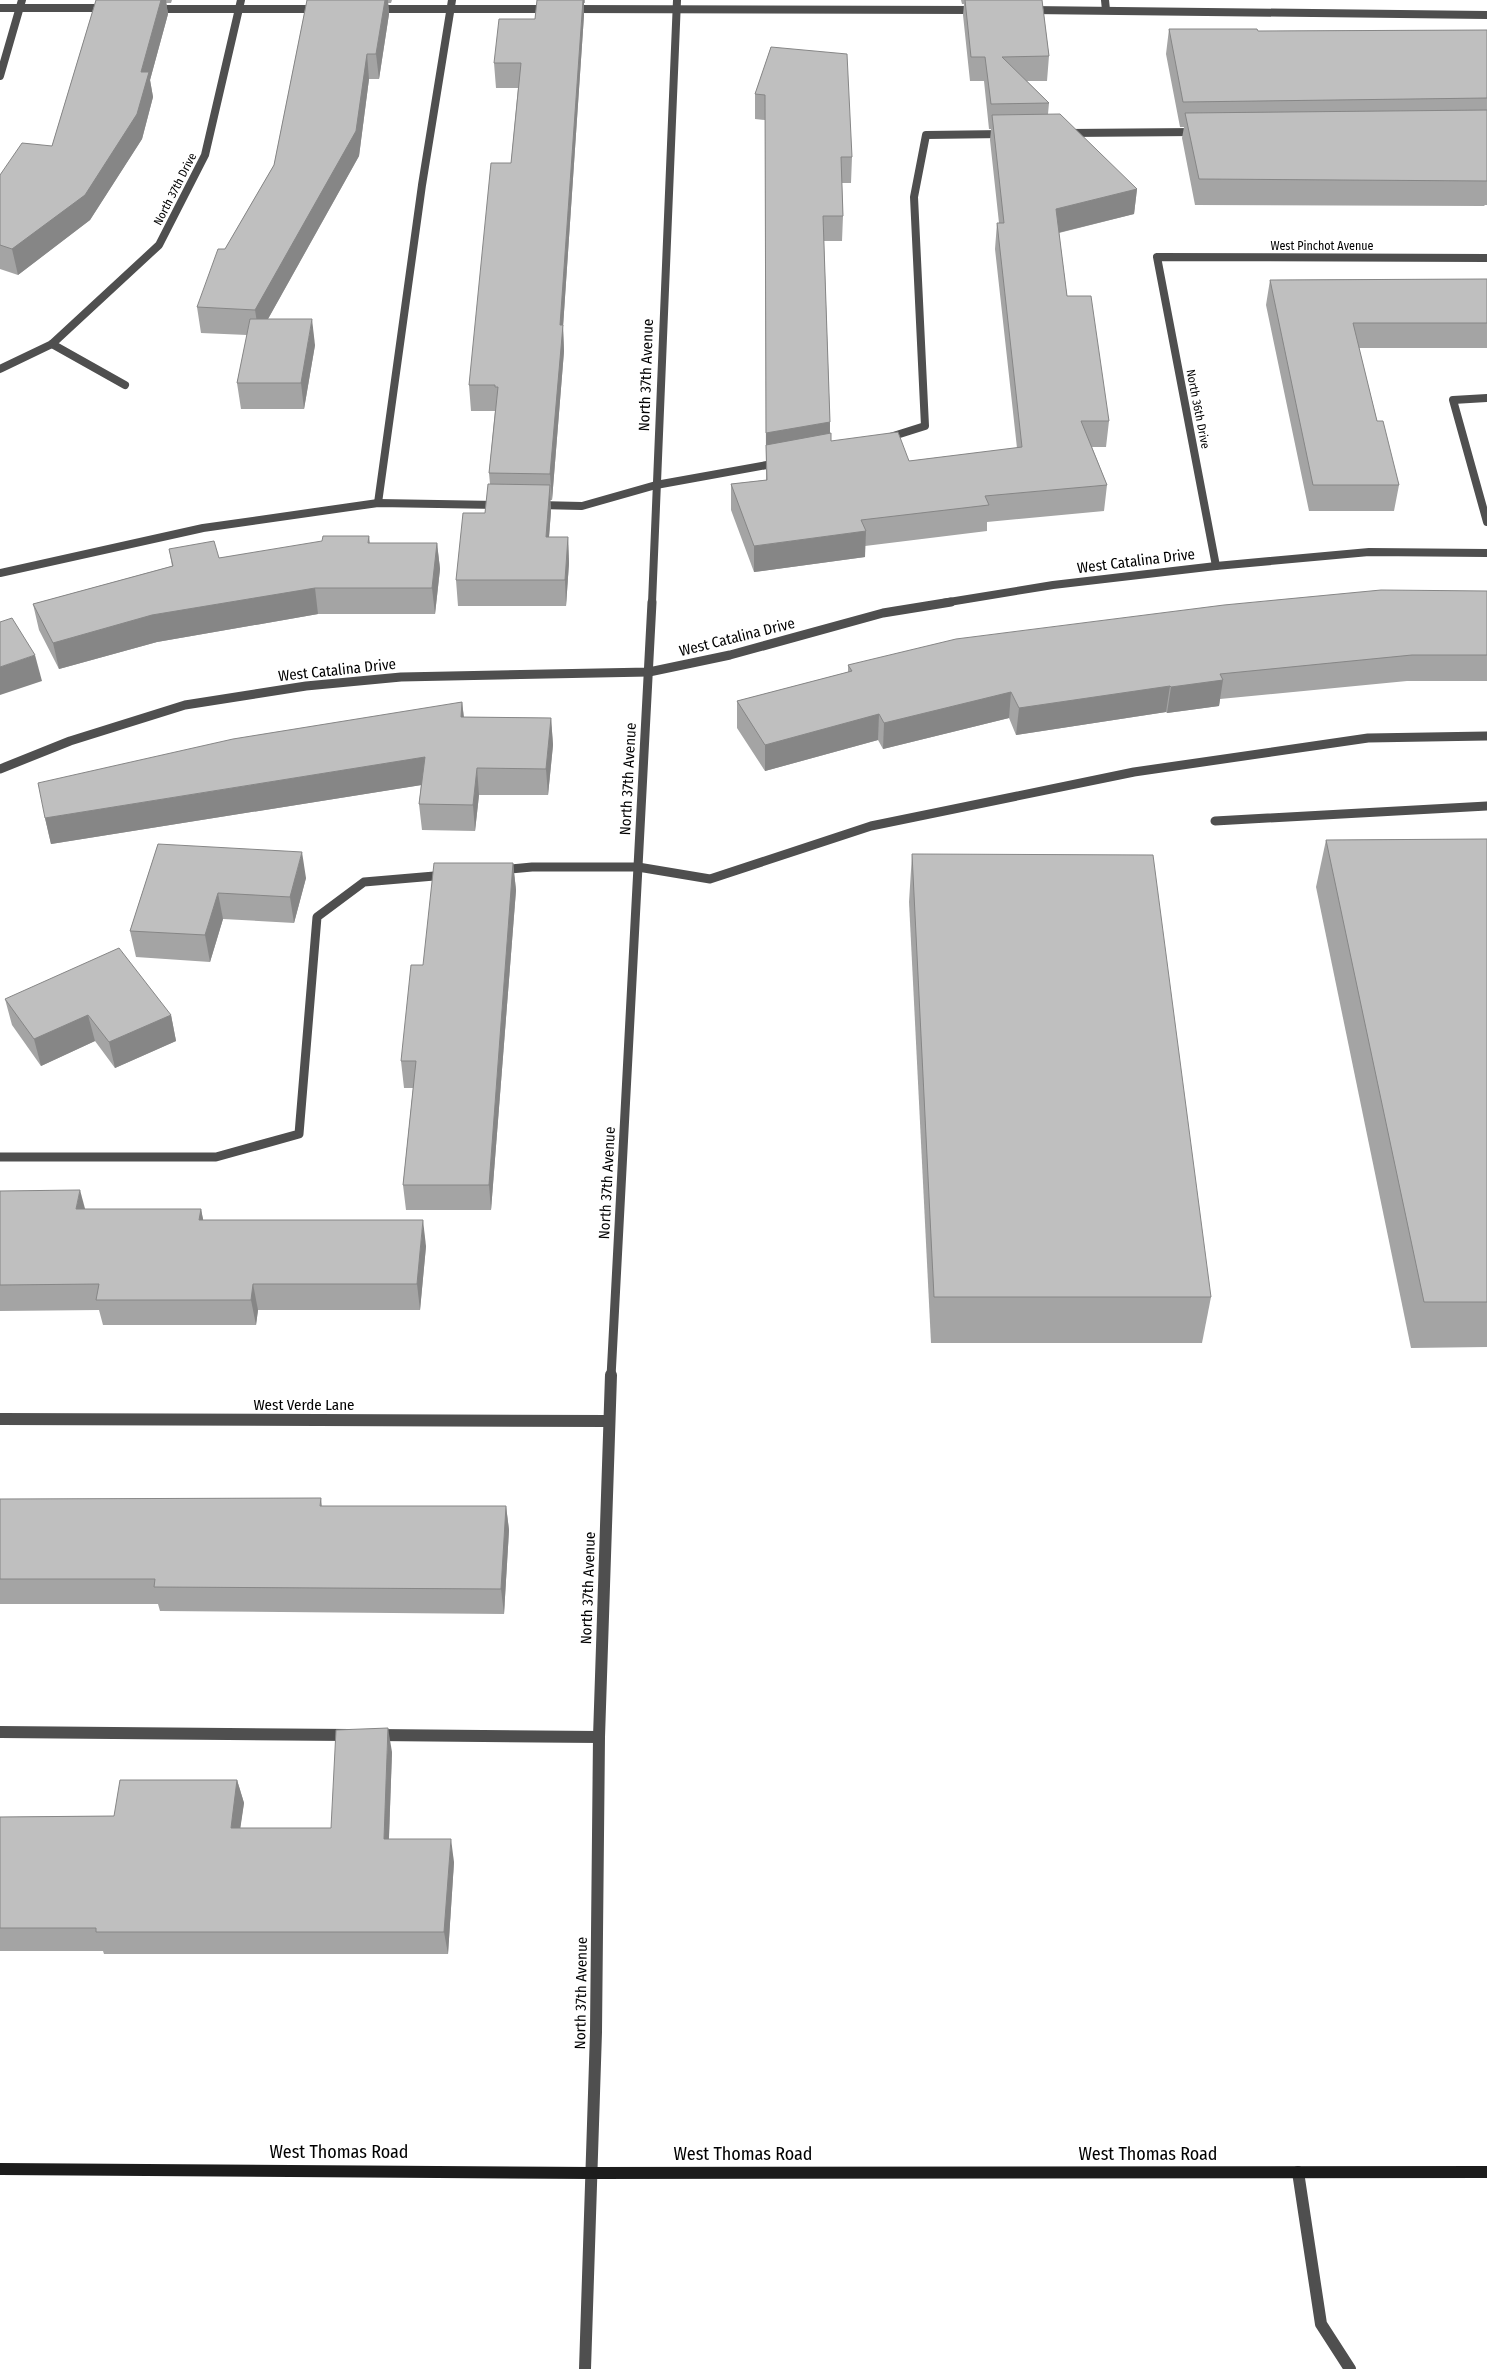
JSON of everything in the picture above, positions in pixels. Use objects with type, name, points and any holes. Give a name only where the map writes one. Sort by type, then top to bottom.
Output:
[{"type":"main road","name":"West Thomas Road","points":[[0,2169],[592,2173],[1487,2172]]},
{"type":"street","points":[[0,76],[22,0]]},
{"type":"street","name":"North 37th Drive","points":[[0,369],[52,344],[159,245],[205,155],[241,0]]},
{"type":"street","points":[[378,503],[422,185],[452,0]]},
{"type":"street","points":[[1105,0],[1106,10]]},
{"type":"street","points":[[364,9],[676,4],[986,10]]},
{"type":"street","name":"North 37th Avenue","points":[[585,2369],[596,2032],[599,1737],[609,1421],[649,672],[676,4]]},
{"type":"street","points":[[0,8],[110,8]]},
{"type":"street","points":[[150,8],[326,9]]},
{"type":"street","points":[[1026,10],[1487,15]]},
{"type":"street","points":[[1055,133],[1204,132]]},
{"type":"street","points":[[878,441],[926,426],[914,197],[926,135],[1015,134]]},
{"type":"street","name":"West Pinchot Avenue","points":[[1157,257],[1487,258]]},
{"type":"street","name":"North 36th Drive","points":[[1157,257],[1216,566]]},
{"type":"street","points":[[52,344],[125,385]]},
{"type":"street","points":[[1487,398],[1453,400],[1487,522]]},
{"type":"street","points":[[533,505],[582,506],[656,486],[782,462]]},
{"type":"street","points":[[0,573],[203,528],[378,503],[504,505]]},
{"type":"street","name":"West Catalina Drive","points":[[0,769],[70,741],[185,705],[306,686],[401,677],[649,672],[730,655],[883,613],[1053,585],[1216,566],[1369,552],[1487,553]]},
{"type":"street","points":[[492,871],[532,867],[638,867],[710,879],[871,826],[1134,772],[1368,738],[1487,736]]},
{"type":"street","points":[[1215,821],[1487,806]]},
{"type":"street","points":[[0,1157],[216,1157],[299,1134],[317,917],[364,882],[453,874]]},
{"type":"street","name":"West Verde Lane","points":[[0,1419],[609,1421]]},
{"type":"street","points":[[0,1732],[599,1737]]},
{"type":"street","points":[[1298,2172],[1321,2324],[1350,2369]]},
{"type":"building","points":[[96,0],[161,0],[141,72],[149,72],[137,114],[85,195],[12,249],[0,245],[0,175],[22,143],[52,146]]},
{"type":"building","points":[[307,0],[385,0],[376,54],[367,54],[356,131],[255,310],[197,307],[218,249],[225,249],[274,165]]},
{"type":"building","points":[[537,0],[583,0],[560,325],[563,325],[550,474],[489,473],[498,387],[495,387],[495,385],[469,385],[491,163],[511,163],[521,63],[494,63],[499,19],[535,19]]},
{"type":"building","points":[[965,0],[1042,0],[1049,56],[1002,57],[1049,103],[991,104],[985,57],[971,57]]},
{"type":"building","points":[[1169,29],[1257,29],[1258,31],[1487,30],[1487,98],[1183,102]]},
{"type":"building","points":[[771,47],[847,54],[852,157],[841,157],[843,216],[823,216],[830,422],[766,433],[765,95],[755,94]]},
{"type":"building","points":[[1487,110],[1487,181],[1199,179],[1185,113]]},
{"type":"building","points":[[1060,114],[1137,189],[1056,209],[1067,296],[1091,296],[1109,421],[1081,421],[1107,485],[985,496],[989,505],[861,520],[866,531],[754,546],[731,484],[767,480],[766,445],[831,433],[831,441],[898,432],[909,461],[1022,447],[997,223],[1004,223],[992,115]]},
{"type":"building","points":[[1487,279],[1487,323],[1353,323],[1377,421],[1383,421],[1399,485],[1313,485],[1270,280]]},
{"type":"building","points":[[250,319],[312,319],[301,383],[237,383]]},
{"type":"building","points":[[488,484],[550,485],[546,537],[568,537],[565,580],[456,580],[463,513],[485,513]]},
{"type":"building","points":[[323,536],[369,536],[368,543],[437,543],[432,588],[315,588],[152,615],[53,643],[33,604],[173,566],[169,549],[214,541],[219,558],[322,541]]},
{"type":"building","points":[[1381,590],[1487,591],[1487,655],[1412,655],[1220,674],[1223,680],[1019,708],[1011,692],[884,723],[879,714],[765,745],[737,701],[852,671],[848,665],[956,639],[1224,605]]},
{"type":"building","points":[[12,618],[35,655],[0,667],[0,622]]},
{"type":"building","points":[[462,702],[461,717],[551,718],[546,769],[477,768],[473,805],[419,804],[425,757],[45,818],[38,783],[233,739]]},
{"type":"building","points":[[1487,839],[1487,1302],[1424,1302],[1326,840]]},
{"type":"building","points":[[158,844],[302,852],[290,897],[218,893],[205,935],[130,931]]},
{"type":"building","points":[[912,854],[1153,855],[1211,1297],[934,1297]]},
{"type":"building","points":[[434,863],[513,863],[489,1185],[403,1185],[416,1061],[401,1061],[411,965],[423,965]]},
{"type":"building","points":[[119,948],[171,1015],[109,1042],[88,1015],[34,1039],[5,999]]},
{"type":"building","points":[[80,1190],[76,1209],[201,1209],[199,1220],[423,1220],[417,1284],[253,1284],[251,1300],[96,1300],[99,1284],[0,1285],[0,1191]]},
{"type":"building","points":[[321,1498],[320,1506],[506,1506],[501,1589],[154,1587],[155,1579],[0,1579],[0,1499]]},
{"type":"building","points":[[388,1728],[384,1839],[451,1839],[444,1932],[96,1932],[96,1928],[0,1928],[0,1817],[114,1816],[120,1780],[237,1780],[231,1828],[331,1828],[336,1730]]}]
